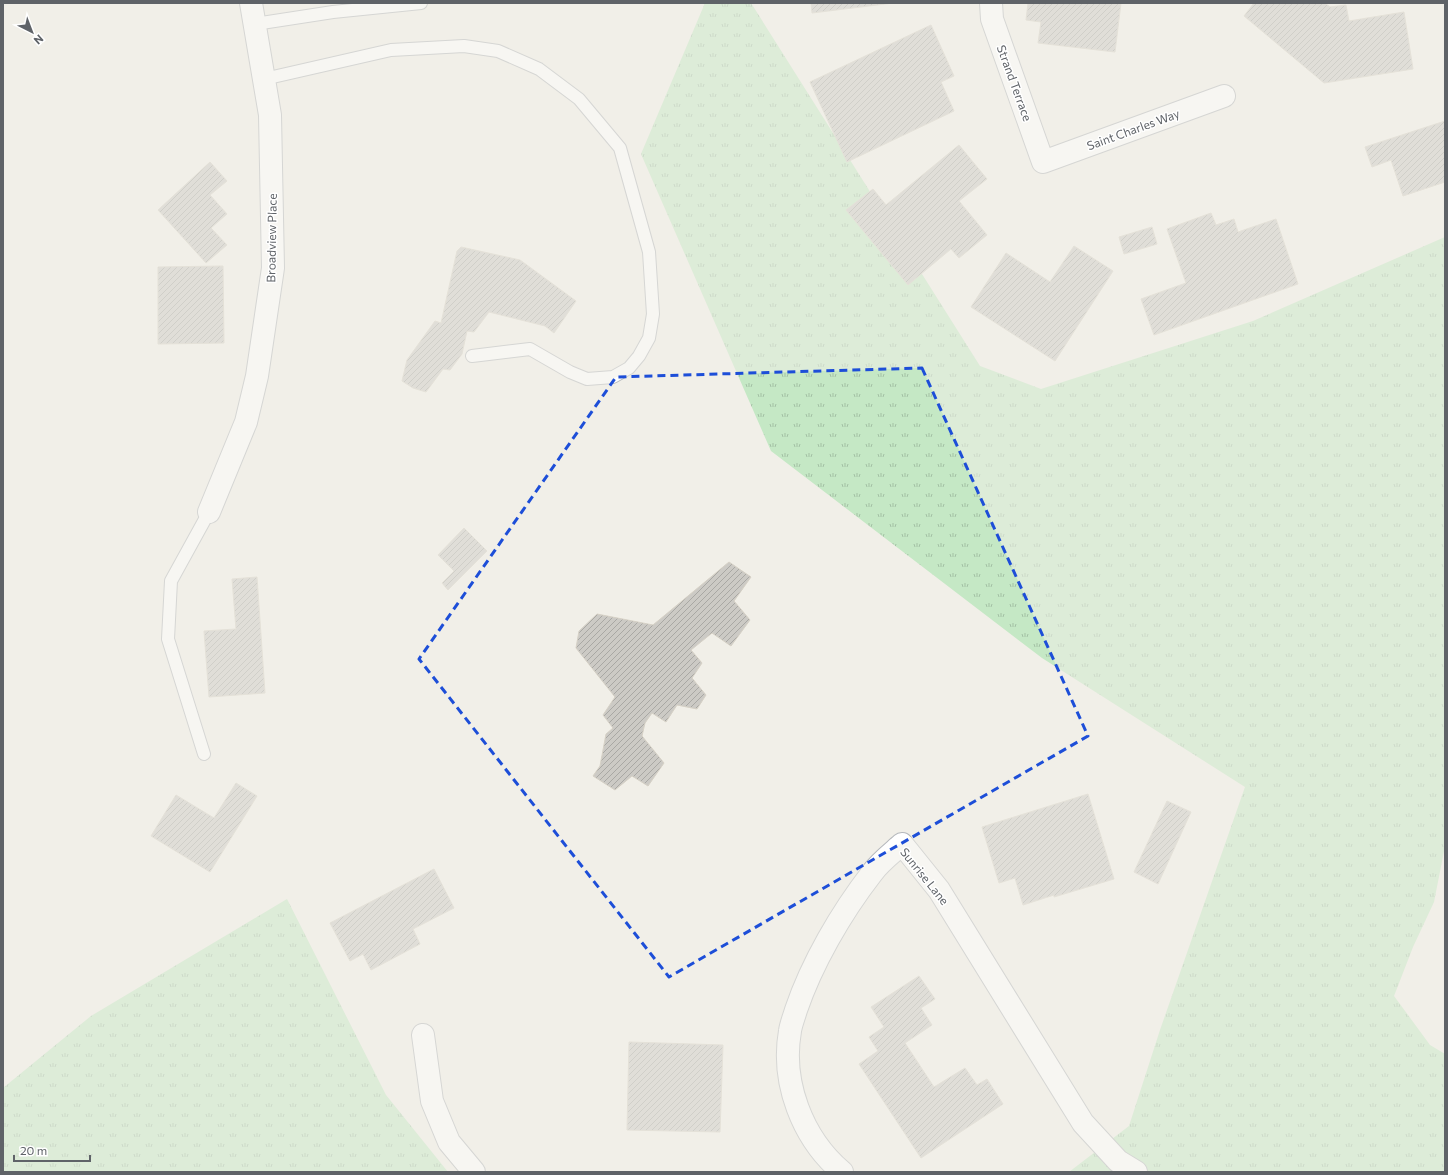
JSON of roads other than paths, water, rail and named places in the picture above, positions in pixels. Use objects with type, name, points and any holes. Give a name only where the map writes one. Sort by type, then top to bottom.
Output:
[{"type":"street","name":"Broadview Place","points":[[209,512],[246,422],[257,376],[273,268],[270,116],[251,3]]},
{"type":"street","name":"Strand Terrace","points":[[991,3],[992,19],[1043,162]]},
{"type":"street","name":"Saint Charles Way","points":[[1043,162],[1224,96]]},
{"type":"street","name":"Sunrise Lane","points":[[842,1172],[830,1162],[812,1137],[796,1106],[789,1070],[790,1030],[804,987],[832,933],[872,872],[902,844],[939,890],[1083,1123],[1118,1161],[1136,1172]]},
{"type":"street","points":[[423,1036],[432,1101],[449,1142],[474,1172]]},
{"type":"lane","points":[[255,24],[334,12],[421,3]]},
{"type":"lane","points":[[264,79],[392,50],[464,46],[498,51],[539,69],[579,99],[620,148],[650,252],[653,314],[649,338],[639,356],[629,368],[613,376],[587,379],[570,372],[530,348],[472,356]]},
{"type":"lane","points":[[204,754],[168,639],[171,581],[209,512]]}]
